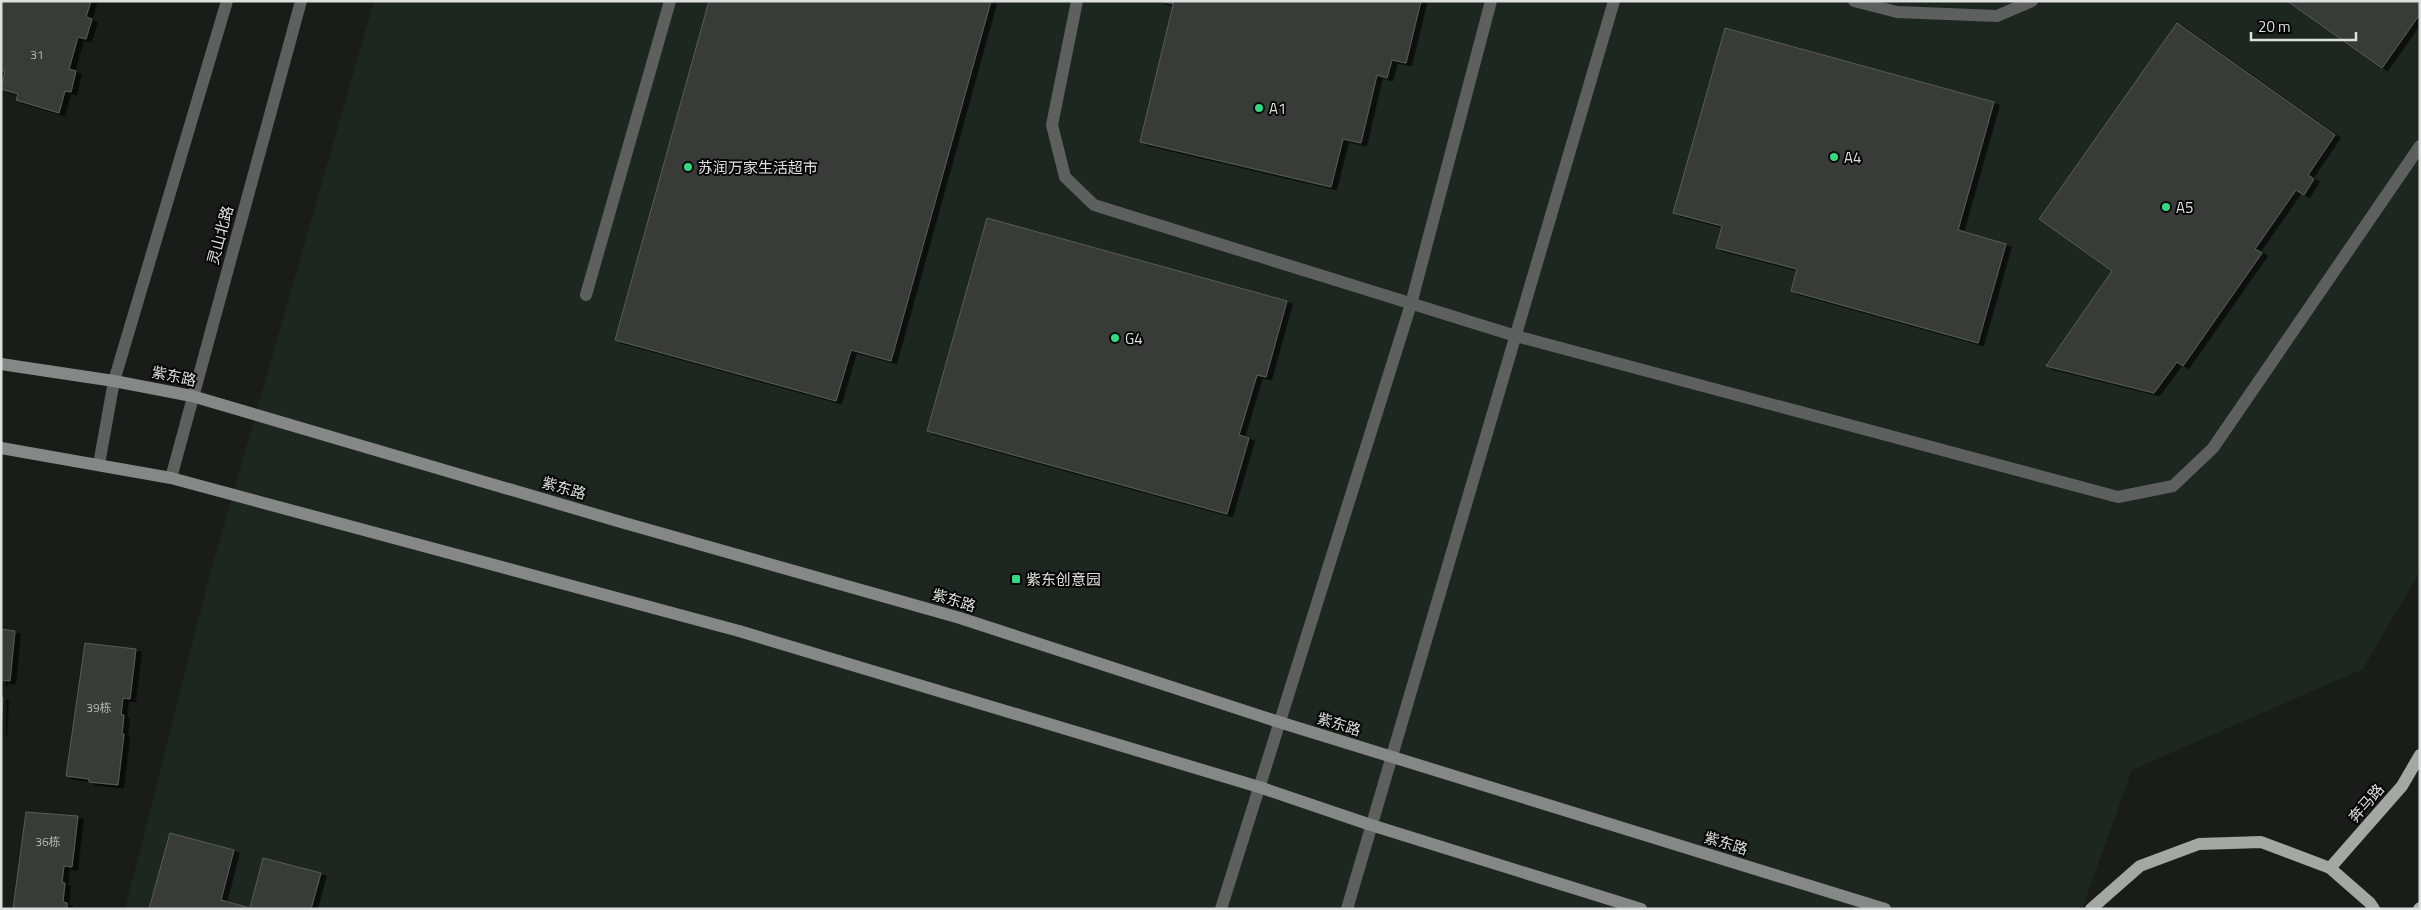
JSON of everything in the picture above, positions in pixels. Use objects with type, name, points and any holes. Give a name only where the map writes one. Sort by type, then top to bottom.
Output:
[{"type":"main road","name":"紫东路","points":[[1,364],[114,381],[192,396],[960,618],[1280,722],[1886,909]]},
{"type":"main road","points":[[1,448],[171,478],[739,630],[1259,786],[1371,825],[1641,909]]},
{"type":"main road","name":"奔马路","points":[[2330,868],[2402,786],[2420,755]]},
{"type":"main road","points":[[2091,909],[2140,866],[2198,844],[2261,842],[2330,868],[2370,903],[2374,909]]},
{"type":"street","points":[[99,464],[114,381],[227,1]]},
{"type":"street","name":"灵山北路","points":[[171,478],[301,1]]},
{"type":"street","points":[[586,295],[670,1]]},
{"type":"street","points":[[1077,1],[1052,125],[1065,177],[1094,204],[1516,336],[2118,497],[2173,486],[2212,448],[2420,146]]},
{"type":"street","points":[[1221,909],[1411,304],[1491,1]]},
{"type":"street","points":[[1347,909],[1614,1]]},
{"type":"street","points":[[1854,1],[1897,12],[1997,16],[2032,1]]},
{"type":"shaded area","points":[[374,1],[2420,1],[2420,571],[2363,669],[2132,770],[2082,909],[125,909],[210,574]]},
{"type":"building","points":[[1,1],[91,1],[86,17],[92,19],[86,39],[78,37],[69,69],[76,71],[71,92],[65,91],[59,113],[16,100],[18,94],[1,89],[5,71],[1,70]]},
{"type":"building","points":[[709,1],[991,1],[891,361],[851,350],[836,401],[615,340]]},
{"type":"building","points":[[1159,1],[1174,1],[1174,4]]},
{"type":"building","name":"A1","points":[[1174,1],[1421,1],[1406,63],[1392,60],[1387,78],[1377,75],[1361,143],[1343,139],[1331,187],[1140,142]]},
{"type":"building","points":[[2287,1],[2420,1],[2420,14],[2382,68]]},
{"type":"building","name":"A5","points":[[2177,23],[2335,135],[2308,175],[2314,179],[2304,195],[2296,190],[2255,249],[2262,253],[2183,366],[2177,362],[2154,393],[2046,366],[2112,271],[2039,219]]},
{"type":"building","name":"A4","points":[[1725,28],[1994,102],[1958,230],[2006,244],[1978,343],[1791,291],[1797,269],[1716,248],[1722,226],[1673,213]]},
{"type":"building","name":"G4","points":[[987,218],[1287,301],[1266,377],[1257,375],[1239,435],[1249,438],[1227,514],[927,431]]},
{"type":"building","points":[[1,629],[15,631],[10,681],[2,680],[1,684]]},
{"type":"building","points":[[85,643],[136,649],[130,699],[123,698],[121,715],[124,715],[122,734],[124,734],[118,785],[89,782],[89,779],[66,776]]},
{"type":"building","points":[[1,697],[3,697],[1,732]]},
{"type":"building","points":[[26,812],[78,816],[72,867],[64,866],[62,882],[65,883],[63,902],[67,903],[67,909],[13,909]]},
{"type":"building","points":[[170,833],[234,850],[221,900],[250,908],[263,858],[321,873],[311,909],[149,909]]},
{"type":"place","name":"A1","points":[[1259,108]]},
{"type":"place","name":"A4","points":[[1834,157]]},
{"type":"place","name":"苏润万家生活超市","points":[[688,167]]},
{"type":"place","name":"A5","points":[[2166,207]]},
{"type":"place","name":"G4","points":[[1115,338]]},
{"type":"place","name":"紫东创意园","points":[[1016,579]]}]
